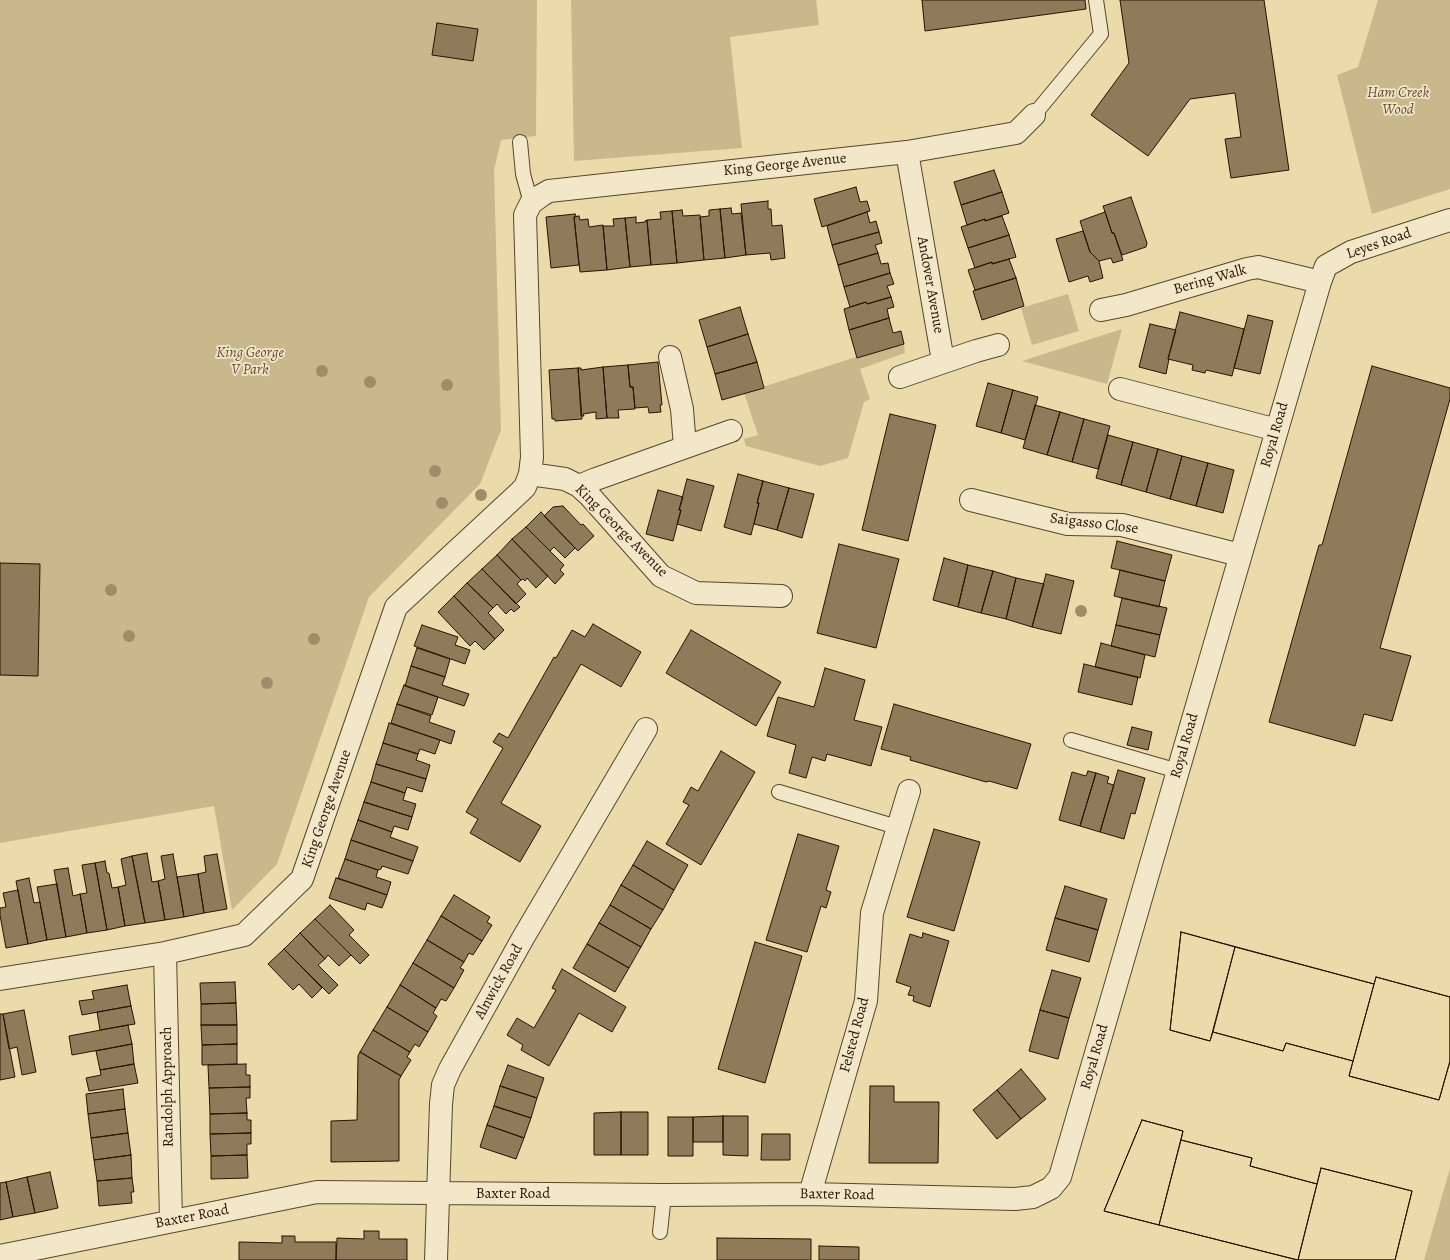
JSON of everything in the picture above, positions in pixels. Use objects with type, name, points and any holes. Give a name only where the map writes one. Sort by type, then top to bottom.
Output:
[{"type":"street","name":"King George Avenue","points":[[0,978],[165,953],[244,935],[302,879],[396,607],[520,492],[525,487],[530,474],[532,457],[525,215],[531,203],[542,194],[549,191],[907,152],[1016,133],[1034,115]]},
{"type":"street","name":"Andover Avenue","points":[[907,152],[943,361]]},
{"type":"street","name":"Leyes Road","points":[[1320,282],[1326,266],[1352,252],[1450,220]]},
{"type":"street","name":"Bering Walk","points":[[1101,310],[1126,305],[1258,267],[1320,282]]},
{"type":"street","name":"Royal Road","points":[[1033,1197],[1051,1188],[1060,1177],[1320,282]]},
{"type":"street","points":[[900,377],[976,350],[998,345]]},
{"type":"street","points":[[670,357],[682,409],[685,447]]},
{"type":"street","points":[[1120,389],[1276,430]]},
{"type":"street","points":[[579,486],[731,431]]},
{"type":"street","name":"King George Avenue","points":[[530,474],[565,479],[579,486],[589,495],[661,576],[696,593],[781,596]]},
{"type":"street","name":"Saigasso Close","points":[[970,500],[1068,524],[1122,525],[1240,555]]},
{"type":"street","name":"Alnwick Road","points":[[436,1260],[437,1194],[443,1085],[450,1069],[523,938],[646,729]]},
{"type":"street","name":"Felsted Road","points":[[810,1194],[866,1001],[872,913],[897,826],[909,791]]},
{"type":"street","name":"Randolph Approach","points":[[165,953],[171,1221]]},
{"type":"street","name":"Baxter Road","points":[[0,1256],[317,1192],[664,1195],[810,1194],[1015,1199],[1033,1197]]},
{"type":"lane","points":[[1034,115],[1101,34],[1096,0]]},
{"type":"lane","points":[[520,142],[523,174],[531,203]]},
{"type":"lane","points":[[1071,740],[1178,770]]},
{"type":"lane","points":[[778,792],[897,826]]},
{"type":"lane","points":[[660,1232],[664,1195]]},
{"type":"green space","name":"King George V Park","points":[[0,0],[537,0],[536,136],[501,140],[494,170],[501,430],[480,484],[369,597],[277,864],[232,910],[214,806],[0,843]]},
{"type":"green space","points":[[571,0],[816,0],[819,25],[730,37],[742,148],[574,161]]},
{"type":"green space","name":"Ham Creek Wood","points":[[1378,0],[1450,0],[1450,189],[1372,214],[1337,75],[1358,67]]},
{"type":"green space","points":[[1068,294],[1079,331],[1032,345],[1021,308]]},
{"type":"green space","points":[[1122,329],[1107,384],[1022,361]]},
{"type":"green space","points":[[904,344],[905,353],[860,369],[870,399],[864,402],[848,458],[820,466],[746,446],[744,439],[758,435],[744,393],[856,357],[857,358]]},
{"type":"green space","points":[[1450,1168],[1450,1260],[1424,1260]]},
{"type":"building","points":[[922,0],[1085,0],[1086,9],[925,31]]},
{"type":"building","points":[[1120,0],[1264,0],[1289,170],[1231,178],[1225,139],[1241,137],[1235,93],[1190,99],[1148,156],[1091,115],[1129,63]]},
{"type":"building","points":[[437,23],[478,29],[473,61],[432,55]]},
{"type":"building","points":[[994,170],[1002,192],[961,205],[954,182]]},
{"type":"building","points":[[856,187],[860,202],[867,201],[870,211],[822,227],[814,199]]},
{"type":"building","points":[[1002,192],[1009,213],[967,225],[961,205]]},
{"type":"building","points":[[1131,197],[1147,243],[1146,247],[1122,255],[1114,233],[1112,233],[1103,206]]},
{"type":"building","points":[[768,201],[768,209],[771,209],[772,226],[782,225],[785,258],[771,260],[770,253],[746,255],[741,204]]},
{"type":"building","points":[[731,208],[732,214],[741,213],[746,255],[725,258],[720,209]]},
{"type":"building","points":[[720,209],[725,258],[704,260],[700,217],[709,216],[709,210]]},
{"type":"building","points":[[682,210],[683,216],[700,215],[704,260],[677,263],[672,211]]},
{"type":"building","points":[[672,211],[677,263],[651,265],[647,220],[661,219],[660,212]]},
{"type":"building","points":[[867,212],[870,223],[876,221],[879,232],[832,245],[827,226]]},
{"type":"building","points":[[1105,212],[1123,260],[1113,263],[1111,258],[1099,261],[1090,252],[1080,221]]},
{"type":"building","points":[[575,214],[576,216],[574,217],[579,265],[551,268],[546,217]]},
{"type":"building","points":[[579,216],[580,220],[588,219],[589,227],[603,225],[607,270],[580,272],[574,217]]},
{"type":"building","points":[[1002,216],[1009,235],[968,248],[961,227],[985,219],[985,221]]},
{"type":"building","points":[[636,217],[636,223],[645,222],[647,220],[651,265],[630,267],[625,218]]},
{"type":"building","points":[[625,218],[630,267],[607,270],[603,226],[614,226],[613,219]]},
{"type":"building","points":[[1083,231],[1090,252],[1099,261],[1103,278],[1090,282],[1088,276],[1069,282],[1056,239]]},
{"type":"building","points":[[879,232],[882,243],[875,245],[878,253],[838,265],[832,245]]},
{"type":"building","points":[[1009,235],[1016,257],[992,264],[992,262],[975,268],[968,248]]},
{"type":"building","points":[[878,253],[881,264],[888,263],[890,273],[844,287],[838,265]]},
{"type":"building","points":[[1009,259],[1016,278],[975,290],[968,270],[992,262],[992,264]]},
{"type":"building","points":[[890,273],[894,284],[887,286],[891,297],[850,307],[844,287]]},
{"type":"building","points":[[1016,278],[1024,306],[982,320],[973,291]]},
{"type":"building","points":[[891,297],[894,307],[887,309],[889,318],[849,330],[844,309],[866,302],[867,304]]},
{"type":"building","points":[[740,307],[748,334],[707,347],[699,320]]},
{"type":"building","points":[[1180,312],[1244,329],[1232,376],[1206,370],[1205,373],[1192,370],[1193,365],[1168,359]]},
{"type":"building","points":[[1248,315],[1273,321],[1260,374],[1234,368]]},
{"type":"building","points":[[889,318],[893,333],[901,331],[904,344],[857,358],[849,330]]},
{"type":"building","points":[[1150,324],[1176,330],[1168,359],[1166,374],[1139,367]]},
{"type":"building","points":[[748,334],[757,362],[715,374],[707,347]]},
{"type":"building","points":[[658,362],[662,405],[660,405],[661,412],[649,413],[648,407],[635,408],[633,387],[630,387],[628,365]]},
{"type":"building","points":[[757,362],[764,388],[722,400],[715,374]]},
{"type":"building","points":[[628,365],[630,387],[633,387],[635,409],[618,410],[619,418],[607,418],[603,367]]},
{"type":"building","points":[[1372,366],[1450,388],[1450,399],[1380,648],[1411,656],[1392,721],[1364,714],[1355,746],[1269,722],[1319,545],[1322,545]]},
{"type":"building","points":[[603,367],[607,418],[596,419],[596,412],[583,414],[584,416],[581,416],[578,368],[581,368],[581,370]]},
{"type":"building","points":[[578,368],[582,419],[555,421],[555,419],[552,419],[549,370]]},
{"type":"building","points":[[988,383],[1013,390],[1001,433],[976,426]]},
{"type":"building","points":[[1013,390],[1038,397],[1025,440],[1001,433]]},
{"type":"building","points":[[1035,405],[1060,412],[1047,455],[1023,448]]},
{"type":"building","points":[[1060,412],[1084,419],[1072,462],[1047,455]]},
{"type":"building","points":[[890,414],[936,425],[908,541],[862,530]]},
{"type":"building","points":[[1084,419],[1110,426],[1098,469],[1072,462]]},
{"type":"building","points":[[1108,435],[1133,442],[1121,485],[1096,478]]},
{"type":"building","points":[[1133,442],[1158,449],[1146,492],[1121,485]]},
{"type":"building","points":[[1158,449],[1182,456],[1170,499],[1146,492]]},
{"type":"building","points":[[1182,456],[1208,463],[1196,506],[1170,499]]},
{"type":"building","points":[[1208,463],[1234,470],[1223,513],[1196,506]]},
{"type":"building","points":[[738,474],[763,481],[751,535],[724,527]]},
{"type":"building","points":[[687,479],[714,486],[701,531],[677,524]]},
{"type":"building","points":[[763,481],[789,488],[777,530],[754,524],[759,503],[757,503]]},
{"type":"building","points":[[789,488],[814,494],[802,538],[777,530]]},
{"type":"building","points":[[658,490],[683,497],[673,541],[646,534]]},
{"type":"building","points":[[563,506],[594,536],[578,551],[544,516],[553,507]]},
{"type":"building","points":[[541,512],[575,548],[565,558],[554,547],[550,551],[526,527]]},
{"type":"building","points":[[526,527],[564,565],[560,570],[564,574],[555,584],[512,539]]},
{"type":"building","points":[[512,539],[548,576],[536,588],[527,578],[525,581],[523,579],[521,580],[497,555]]},
{"type":"building","points":[[1117,541],[1172,555],[1165,581],[1111,568]]},
{"type":"building","points":[[839,544],[899,559],[876,648],[817,633]]},
{"type":"building","points":[[497,555],[521,580],[517,584],[526,594],[516,604],[482,569]]},
{"type":"building","points":[[944,558],[968,565],[958,607],[933,600]]},
{"type":"building","points":[[0,563],[40,564],[38,676],[0,675]]},
{"type":"building","points":[[968,565],[993,571],[981,613],[958,607]]},
{"type":"building","points":[[482,569],[520,607],[514,612],[511,609],[506,614],[497,604],[493,608],[467,583]]},
{"type":"building","points":[[1120,570],[1165,581],[1159,607],[1114,596]]},
{"type":"building","points":[[993,571],[1016,578],[1006,619],[981,613]]},
{"type":"building","points":[[1046,574],[1074,581],[1061,634],[1032,627]]},
{"type":"building","points":[[1016,578],[1044,584],[1032,627],[1006,619]]},
{"type":"building","points":[[467,583],[493,608],[488,613],[504,630],[495,639],[454,596]]},
{"type":"building","points":[[454,596],[495,639],[484,650],[475,641],[470,646],[438,612]]},
{"type":"building","points":[[1122,598],[1167,608],[1160,635],[1116,625]]},
{"type":"building","points":[[593,624],[641,652],[621,687],[581,664],[501,803],[541,826],[520,862],[470,833],[478,819],[466,812],[503,748],[493,742],[499,733],[508,738],[554,657],[556,658],[572,630],[585,637]]},
{"type":"building","points":[[422,625],[458,637],[455,645],[470,650],[465,664],[414,646]]},
{"type":"building","points":[[1116,625],[1160,635],[1155,657],[1111,646]]},
{"type":"building","points":[[691,630],[781,682],[756,726],[666,673]]},
{"type":"building","points":[[1101,643],[1145,655],[1140,678],[1095,667]]},
{"type":"building","points":[[417,648],[450,659],[445,677],[411,666]]},
{"type":"building","points":[[1084,664],[1138,677],[1132,705],[1078,692]]},
{"type":"building","points":[[411,666],[445,677],[442,685],[469,694],[464,706],[405,686]]},
{"type":"building","points":[[825,668],[865,680],[854,720],[882,727],[871,766],[827,754],[825,761],[812,757],[806,778],[789,773],[796,745],[767,736],[778,697],[814,707]]},
{"type":"building","points":[[404,685],[438,697],[432,715],[397,704]]},
{"type":"building","points":[[397,704],[431,716],[429,722],[455,731],[451,744],[391,723]]},
{"type":"building","points":[[894,704],[1031,744],[1017,789],[989,781],[986,782],[910,760],[911,757],[881,749]]},
{"type":"building","points":[[389,723],[440,740],[435,754],[420,749],[418,754],[383,743]]},
{"type":"building","points":[[1132,727],[1152,732],[1148,750],[1127,745]]},
{"type":"building","points":[[383,743],[418,754],[416,760],[430,765],[426,779],[376,764]]},
{"type":"building","points":[[721,751],[755,772],[701,865],[666,844],[689,805],[683,802],[691,787],[698,791]]},
{"type":"building","points":[[376,764],[426,779],[422,792],[407,787],[405,793],[371,782]]},
{"type":"building","points":[[1118,770],[1145,778],[1135,814],[1131,813],[1124,839],[1100,832]]},
{"type":"building","points":[[1088,771],[1096,773],[1080,826],[1059,820],[1072,772],[1086,776]]},
{"type":"building","points":[[1096,773],[1109,777],[1107,783],[1114,785],[1100,832],[1080,826]]},
{"type":"building","points":[[371,782],[405,793],[403,800],[416,804],[412,817],[364,802]]},
{"type":"building","points":[[364,802],[412,817],[408,830],[394,826],[392,832],[358,820]]},
{"type":"building","points":[[358,820],[392,832],[390,837],[418,847],[413,861],[351,840]]},
{"type":"building","points":[[934,829],[980,842],[954,931],[907,917]]},
{"type":"building","points":[[798,834],[839,846],[826,890],[831,892],[826,908],[821,906],[807,952],[766,940]]},
{"type":"building","points":[[351,840],[413,861],[408,874],[382,866],[381,869],[378,870],[345,859]]},
{"type":"building","points":[[647,841],[688,865],[674,890],[633,865]]},
{"type":"building","points":[[147,853],[152,882],[158,881],[165,920],[145,923],[132,856]]},
{"type":"building","points":[[173,854],[184,917],[165,920],[158,881],[165,879],[161,856]]},
{"type":"building","points":[[217,854],[227,909],[204,913],[198,874],[206,872],[204,856]]},
{"type":"building","points":[[132,856],[145,923],[125,926],[118,887],[126,885],[121,859]]},
{"type":"building","points":[[345,859],[378,870],[376,877],[391,882],[387,895],[338,878]]},
{"type":"building","points":[[105,861],[112,888],[118,887],[125,926],[107,930],[95,863]]},
{"type":"building","points":[[95,863],[107,930],[87,933],[80,894],[87,893],[82,865]]},
{"type":"building","points":[[633,865],[674,890],[663,910],[621,885]]},
{"type":"building","points":[[68,868],[73,896],[80,894],[87,933],[66,937],[54,870]]},
{"type":"building","points":[[198,874],[204,913],[184,917],[177,877]]},
{"type":"building","points":[[29,878],[34,903],[40,902],[47,940],[28,944],[16,881]]},
{"type":"building","points":[[336,878],[387,895],[382,908],[367,903],[365,910],[329,898]]},
{"type":"building","points":[[57,884],[66,937],[47,940],[37,887]]},
{"type":"building","points":[[621,885],[663,910],[651,929],[610,905]]},
{"type":"building","points":[[1065,886],[1107,899],[1098,930],[1055,918]]},
{"type":"building","points":[[18,890],[28,944],[6,948],[0,915],[0,908],[6,907],[3,893]]},
{"type":"building","points":[[454,895],[490,917],[487,922],[492,925],[482,941],[441,916]]},
{"type":"building","points":[[330,905],[354,930],[349,935],[369,955],[360,964],[315,919]]},
{"type":"building","points":[[610,905],[651,929],[641,947],[599,923]]},
{"type":"building","points":[[441,916],[482,941],[473,955],[469,953],[464,962],[427,940]]},
{"type":"building","points":[[1055,918],[1098,930],[1089,962],[1046,950]]},
{"type":"building","points":[[315,919],[351,955],[339,966],[328,955],[325,959],[300,933]]},
{"type":"building","points":[[599,923],[641,947],[629,968],[587,944]]},
{"type":"building","points":[[1181,932],[1374,984],[1376,977],[1450,997],[1450,1061],[1439,1100],[1349,1076],[1353,1061],[1286,1043],[1283,1051],[1213,1032],[1210,1041],[1170,1030]]},
{"type":"building","points":[[1181,932],[1235,947],[1210,1041],[1170,1030]]},
{"type":"building","points":[[300,933],[325,959],[318,965],[338,985],[329,994],[284,949]]},
{"type":"building","points":[[923,933],[949,941],[930,1007],[913,1001],[914,996],[908,995],[911,987],[896,982],[910,934],[922,938]]},
{"type":"building","points":[[427,940],[464,962],[460,968],[464,970],[454,988],[413,963]]},
{"type":"building","points":[[755,942],[802,956],[765,1083],[718,1069]]},
{"type":"building","points":[[587,944],[629,968],[615,992],[573,968]]},
{"type":"building","points":[[1235,947],[1374,984],[1353,1061],[1286,1043],[1283,1051],[1213,1032]]},
{"type":"building","points":[[284,949],[322,988],[312,998],[299,984],[293,990],[268,964]]},
{"type":"building","points":[[413,963],[454,988],[446,1001],[441,999],[436,1008],[400,985]]},
{"type":"building","points":[[562,969],[626,1007],[612,1032],[579,1013],[549,1066],[521,1050],[523,1045],[507,1035],[517,1018],[534,1028],[556,990],[552,988]]},
{"type":"building","points":[[1052,970],[1081,978],[1069,1018],[1040,1010]]},
{"type":"building","points":[[1376,977],[1450,997],[1450,1061],[1439,1100],[1349,1076]]},
{"type":"building","points":[[235,982],[236,1003],[201,1004],[200,983]]},
{"type":"building","points":[[127,985],[131,1006],[82,1015],[79,1001],[94,999],[92,991]]},
{"type":"building","points":[[400,985],[436,1008],[433,1013],[437,1016],[428,1032],[387,1007]]},
{"type":"building","points":[[236,1003],[237,1025],[201,1025],[201,1004]]},
{"type":"building","points":[[131,1006],[135,1024],[100,1030],[97,1012]]},
{"type":"building","points":[[387,1007],[428,1032],[419,1047],[415,1044],[410,1052],[373,1030]]},
{"type":"building","points":[[24,1010],[36,1072],[22,1075],[17,1047],[9,1049],[3,1014]]},
{"type":"building","points":[[1040,1010],[1069,1018],[1058,1059],[1029,1051]]},
{"type":"building","points":[[0,1014],[3,1014],[15,1077],[0,1080]]},
{"type":"building","points":[[128,1025],[132,1044],[72,1055],[69,1036]]},
{"type":"building","points":[[201,1025],[237,1025],[237,1044],[202,1045]]},
{"type":"building","points":[[373,1030],[410,1052],[407,1057],[411,1060],[401,1076],[360,1052]]},
{"type":"building","points":[[132,1044],[134,1064],[100,1070],[96,1051]]},
{"type":"building","points":[[237,1044],[237,1064],[202,1065],[202,1045]]},
{"type":"building","points":[[360,1052],[401,1076],[399,1080],[399,1161],[331,1162],[331,1121],[357,1120],[358,1056]]},
{"type":"building","points":[[134,1064],[138,1083],[89,1091],[86,1078],[101,1075],[100,1070]]},
{"type":"building","points":[[246,1064],[246,1075],[250,1075],[250,1087],[209,1088],[208,1065]]},
{"type":"building","points":[[508,1065],[544,1078],[537,1098],[500,1086]]},
{"type":"building","points":[[1021,1069],[1046,1099],[1021,1119],[997,1090]]},
{"type":"building","points":[[500,1086],[537,1098],[531,1118],[494,1106]]},
{"type":"building","points":[[870,1086],[894,1086],[894,1102],[939,1102],[938,1163],[869,1163]]},
{"type":"building","points":[[250,1087],[250,1098],[246,1098],[247,1113],[210,1114],[209,1088]]},
{"type":"building","points":[[123,1089],[125,1109],[88,1114],[86,1094]]},
{"type":"building","points":[[997,1090],[1021,1119],[997,1139],[973,1110]]},
{"type":"building","points":[[494,1106],[531,1118],[524,1138],[487,1125]]},
{"type":"building","points":[[125,1109],[128,1133],[91,1138],[88,1114]]},
{"type":"building","points":[[621,1112],[621,1155],[594,1155],[594,1113]]},
{"type":"building","points":[[621,1112],[648,1112],[648,1155],[621,1155]]},
{"type":"building","points":[[247,1113],[247,1120],[251,1120],[251,1133],[210,1134],[210,1114]]},
{"type":"building","points":[[723,1116],[723,1142],[693,1142],[693,1117]]},
{"type":"building","points":[[723,1116],[748,1116],[748,1156],[723,1155]]},
{"type":"building","points":[[668,1117],[693,1117],[693,1156],[668,1156]]},
{"type":"building","points":[[1142,1120],[1183,1131],[1181,1140],[1252,1158],[1250,1166],[1317,1184],[1321,1168],[1412,1191],[1395,1260],[1297,1260],[1104,1211]]},
{"type":"building","points":[[1142,1120],[1183,1131],[1159,1225],[1104,1211]]},
{"type":"building","points":[[487,1125],[524,1138],[516,1159],[480,1147]]},
{"type":"building","points":[[128,1133],[131,1155],[94,1160],[91,1138]]},
{"type":"building","points":[[251,1133],[251,1144],[247,1144],[247,1155],[211,1156],[210,1134]]},
{"type":"building","points":[[762,1134],[790,1134],[790,1160],[761,1160]]},
{"type":"building","points":[[1181,1140],[1252,1158],[1250,1166],[1317,1184],[1298,1260],[1159,1225]]},
{"type":"building","points":[[131,1155],[132,1178],[97,1181],[94,1160]]},
{"type":"building","points":[[247,1155],[248,1178],[211,1179],[211,1156]]},
{"type":"building","points":[[1321,1168],[1412,1191],[1395,1260],[1298,1260]]},
{"type":"building","points":[[50,1172],[58,1208],[35,1213],[27,1177]]},
{"type":"building","points":[[27,1177],[35,1213],[13,1217],[6,1182]]},
{"type":"building","points":[[132,1178],[134,1192],[131,1192],[132,1203],[99,1206],[97,1181]]},
{"type":"building","points":[[6,1182],[13,1217],[0,1220],[0,1183]]},
{"type":"building","points":[[364,1231],[379,1231],[379,1239],[407,1239],[407,1260],[336,1260],[337,1238],[364,1239]]},
{"type":"building","points":[[282,1236],[295,1236],[295,1242],[336,1242],[336,1260],[239,1260],[239,1242],[282,1243]]},
{"type":"building","points":[[717,1238],[811,1239],[811,1260],[717,1260]]},
{"type":"building","points":[[819,1246],[859,1247],[859,1260],[819,1260]]}]
